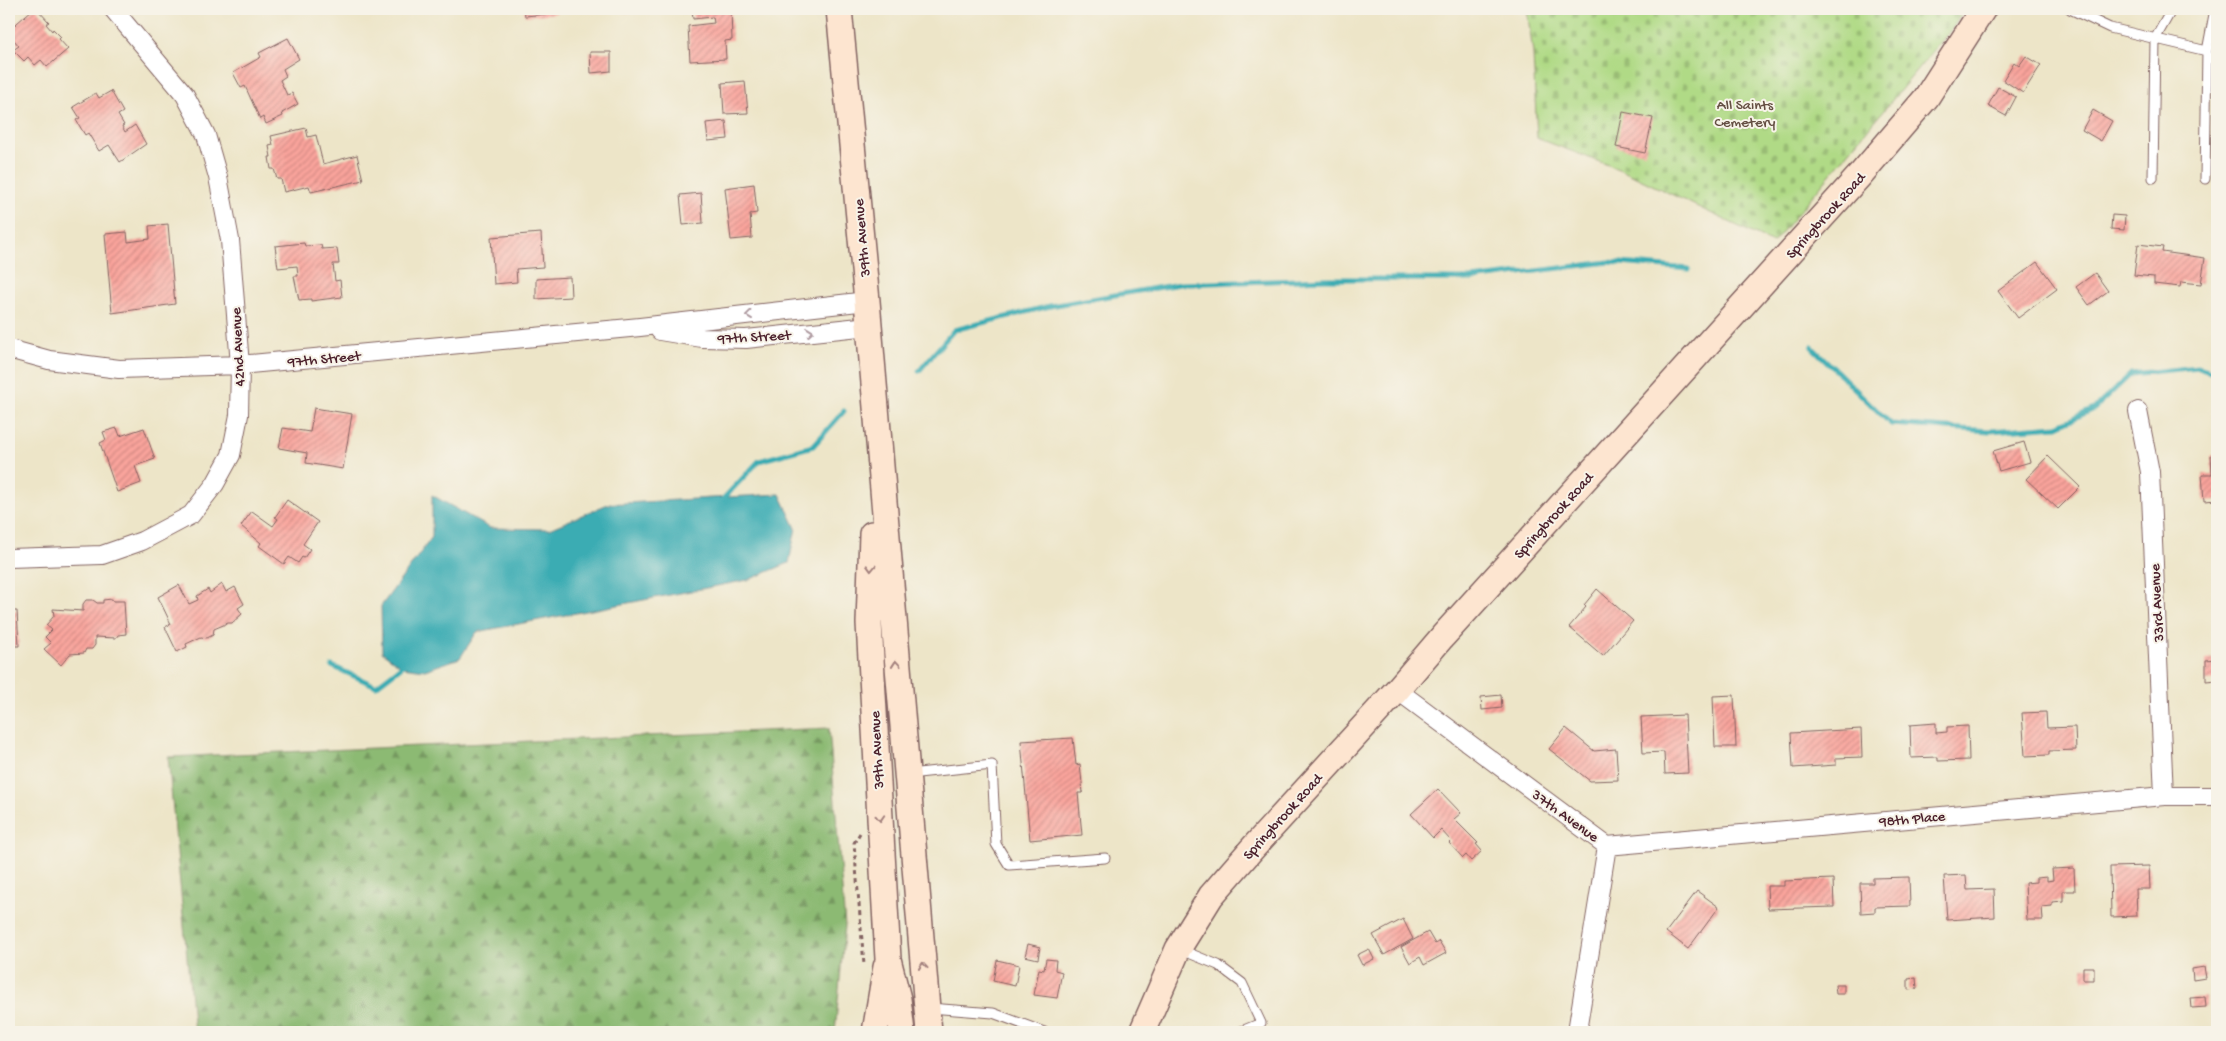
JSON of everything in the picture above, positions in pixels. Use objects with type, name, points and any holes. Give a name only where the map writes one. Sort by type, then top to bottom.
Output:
[{"type":"main road","name":"39th Avenue","points":[[839,9],[867,301],[928,1020]]},
{"type":"main road","name":"Springbrook Road","points":[[1142,1032],[1178,949],[1211,896],[1397,690],[1456,621],[1861,174],[1926,98],[1982,9]]},
{"type":"main road","name":"39th Avenue","points":[[880,468],[873,503],[869,623],[888,959],[898,999],[902,1032]]},
{"type":"main road","points":[[875,1032],[888,959]]},
{"type":"street","name":"42nd Avenue","points":[[9,558],[102,554],[142,541],[192,515],[215,484],[231,455],[239,415],[240,365],[230,240],[218,177],[206,135],[185,94],[113,9]]},
{"type":"street","name":"97th Street","points":[[9,349],[49,360],[119,369],[240,365],[640,328],[867,301]]},
{"type":"street","name":"97th Street","points":[[640,328],[702,338],[746,339],[869,326]]},
{"type":"street","name":"33rd Avenue","points":[[2138,411],[2150,472],[2164,796]]},
{"type":"street","name":"37th Avenue","points":[[1397,690],[1607,846],[1578,1025],[1581,1032]]},
{"type":"street","name":"98th Place","points":[[1607,846],[2164,796],[2217,796]]},
{"type":"lane","points":[[2070,9],[2110,28],[2207,51]]},
{"type":"lane","points":[[2153,178],[2155,38],[2172,9]]},
{"type":"lane","points":[[2205,179],[2207,51],[2215,9]]},
{"type":"lane","points":[[906,774],[992,765],[996,844],[1009,865],[1104,858]]},
{"type":"lane","points":[[1178,949],[1218,965],[1242,983],[1261,1023],[1239,1032]]},
{"type":"lane","points":[[928,1020],[993,1013],[1044,1032]]},
{"type":"path","points":[[854,843],[864,972]]},
{"type":"green space","name":"All Saints Cemetery","points":[[1527,9],[1964,9],[1954,26],[1773,243],[1621,170],[1537,138],[1533,53]]},
{"type":"green space","points":[[829,728],[845,926],[835,1032],[194,1032],[168,757]]},
{"type":"water","points":[[780,494],[796,528],[789,563],[748,580],[477,632],[460,658],[425,670],[402,667],[382,652],[381,606],[432,537],[432,495],[490,528],[549,529],[608,504]]},
{"type":"building","points":[[33,9],[37,9],[49,22],[46,24],[61,37],[59,39],[68,49],[47,67],[41,60],[35,65],[28,57],[24,61],[13,50],[19,46],[9,34],[9,30]]},
{"type":"building","points":[[524,9],[557,9],[557,13],[525,16]]},
{"type":"building","points":[[623,9],[634,9],[632,12],[625,13]]},
{"type":"building","points":[[692,9],[731,9],[732,40],[725,41],[726,59],[690,61],[688,26],[714,23],[713,17],[693,19]]},
{"type":"building","points":[[288,38],[299,59],[283,69],[286,76],[280,80],[287,95],[292,93],[298,104],[282,113],[283,116],[266,124],[263,117],[260,119],[245,86],[241,88],[233,73],[261,57],[259,53]]},
{"type":"building","points":[[590,52],[611,52],[611,71],[591,73]]},
{"type":"building","points":[[2026,56],[2041,65],[2023,93],[2003,80],[2014,62],[2019,66]]},
{"type":"building","points":[[745,81],[748,113],[724,114],[722,83]]},
{"type":"building","points":[[1998,87],[2016,97],[2006,116],[1988,106]]},
{"type":"building","points":[[111,91],[123,112],[118,115],[124,125],[122,126],[125,132],[135,125],[146,144],[120,162],[109,145],[99,151],[88,133],[85,135],[76,120],[80,118],[73,107],[96,93],[99,98]]},
{"type":"building","points":[[2093,110],[2112,121],[2101,141],[2082,130]]},
{"type":"building","points":[[1623,112],[1653,118],[1645,153],[1616,147]]},
{"type":"building","points":[[726,121],[728,139],[708,141],[706,123]]},
{"type":"building","points":[[306,128],[308,137],[316,135],[323,164],[357,155],[363,180],[311,192],[309,186],[284,192],[281,179],[277,179],[274,169],[271,169],[269,146],[273,145],[271,136]]},
{"type":"building","points":[[754,184],[757,213],[750,214],[752,238],[731,240],[725,188]]},
{"type":"building","points":[[701,193],[703,223],[683,225],[680,195]]},
{"type":"building","points":[[2112,215],[2125,216],[2124,230],[2111,229]]},
{"type":"building","points":[[168,224],[175,304],[112,313],[105,234],[127,232],[128,242],[150,239],[149,226]]},
{"type":"building","points":[[541,233],[543,267],[516,269],[517,282],[494,284],[491,237]]},
{"type":"building","points":[[304,243],[305,246],[321,245],[322,249],[337,248],[339,264],[333,264],[335,281],[340,280],[342,297],[311,301],[311,299],[299,300],[294,276],[298,276],[297,266],[278,268],[275,246]]},
{"type":"building","points":[[2138,244],[2163,247],[2162,252],[2205,258],[2201,284],[2181,282],[2180,287],[2154,284],[2154,277],[2134,275]]},
{"type":"building","points":[[2037,262],[2057,289],[2018,318],[1998,291]]},
{"type":"building","points":[[2095,273],[2108,291],[2089,305],[2076,287]]},
{"type":"building","points":[[570,277],[571,297],[536,299],[536,279]]},
{"type":"building","points":[[314,408],[352,414],[343,469],[306,463],[307,453],[279,448],[283,428],[310,432]]},
{"type":"building","points":[[117,428],[120,436],[144,428],[155,459],[135,466],[141,483],[117,492],[100,443],[106,440],[103,432]]},
{"type":"building","points":[[2024,442],[2030,462],[1999,471],[1993,451]]},
{"type":"building","points":[[2211,455],[2217,455],[2217,500],[2204,501],[2202,474],[2212,474]]},
{"type":"building","points":[[2048,456],[2080,487],[2058,509],[2026,479]]},
{"type":"building","points":[[287,500],[318,522],[303,544],[310,549],[304,558],[302,557],[298,563],[289,557],[284,564],[259,546],[261,543],[241,526],[252,511],[273,526],[278,519],[275,517]]},
{"type":"building","points":[[222,584],[226,592],[235,587],[244,604],[238,608],[242,614],[232,623],[214,629],[213,635],[207,638],[201,637],[186,644],[187,647],[177,652],[165,627],[171,624],[158,597],[179,585],[189,604],[198,600],[197,596],[208,589],[210,593]]},
{"type":"building","points":[[1597,589],[1633,621],[1603,656],[1569,627],[1586,607],[1584,605]]},
{"type":"building","points":[[112,599],[113,601],[124,601],[126,634],[118,635],[116,638],[95,637],[95,645],[92,649],[86,649],[84,653],[70,654],[61,665],[44,649],[51,643],[45,637],[52,630],[46,625],[54,616],[53,609],[83,611],[83,604],[86,600],[103,603],[103,600]]},
{"type":"building","points":[[9,611],[17,611],[19,646],[10,646],[9,653]]},
{"type":"building","points":[[2217,659],[2217,680],[2206,681],[2206,660]]},
{"type":"building","points":[[1501,695],[1502,708],[1482,710],[1481,697]]},
{"type":"building","points":[[1734,695],[1736,747],[1715,747],[1713,696]]},
{"type":"building","points":[[2214,709],[2217,709],[2217,743],[2216,743]]},
{"type":"building","points":[[2046,712],[2047,728],[2075,727],[2076,750],[2049,751],[2049,755],[2025,756],[2022,713]]},
{"type":"building","points":[[1685,715],[1688,773],[1665,774],[1664,752],[1643,753],[1641,717]]},
{"type":"building","points":[[1936,723],[1936,733],[1947,732],[1947,727],[1968,726],[1969,760],[1938,761],[1938,757],[1911,758],[1910,725]]},
{"type":"building","points":[[1566,728],[1594,751],[1616,749],[1618,780],[1590,781],[1549,749]]},
{"type":"building","points":[[1861,729],[1862,757],[1836,758],[1836,765],[1793,768],[1791,733]]},
{"type":"building","points":[[1073,738],[1076,765],[1080,764],[1083,793],[1078,793],[1082,835],[1030,840],[1021,741]]},
{"type":"building","points":[[1438,789],[1461,813],[1454,819],[1478,843],[1476,844],[1482,851],[1471,861],[1466,855],[1463,858],[1449,843],[1451,841],[1441,830],[1433,838],[1411,814]]},
{"type":"building","points":[[2149,866],[2150,889],[2136,889],[2137,916],[2111,917],[2110,867]]},
{"type":"building","points":[[2217,866],[2217,888],[2213,887]]},
{"type":"building","points":[[2074,868],[2075,891],[2063,891],[2063,901],[2052,902],[2052,906],[2042,907],[2043,920],[2027,920],[2025,883],[2036,882],[2036,878],[2047,877],[2047,881],[2053,880],[2052,869]]},
{"type":"building","points":[[1966,875],[1967,890],[1994,889],[1995,917],[1947,920],[1944,876]]},
{"type":"building","points":[[1909,877],[1910,906],[1875,907],[1875,912],[1861,913],[1860,883],[1873,883],[1873,878]]},
{"type":"building","points":[[1833,879],[1834,907],[1768,909],[1767,886],[1784,886],[1784,881]]},
{"type":"building","points":[[1697,891],[1719,907],[1688,949],[1666,932]]},
{"type":"building","points":[[1403,919],[1413,939],[1384,955],[1373,935]]},
{"type":"building","points":[[1428,932],[1435,944],[1439,941],[1446,953],[1424,965],[1420,957],[1410,963],[1401,947]]},
{"type":"building","points":[[1028,944],[1040,947],[1038,959],[1025,956]]},
{"type":"building","points":[[1369,949],[1374,959],[1362,965],[1357,955]]},
{"type":"building","points":[[1046,959],[1056,960],[1055,970],[1062,972],[1057,998],[1034,995],[1039,969],[1044,970]]},
{"type":"building","points":[[997,960],[1019,965],[1015,986],[993,981]]},
{"type":"building","points":[[2083,967],[2094,967],[2094,980],[2083,980]]},
{"type":"building","points":[[2204,967],[2206,978],[2193,980],[2192,969]]},
{"type":"building","points":[[1916,978],[1917,989],[1908,990],[1908,979]]},
{"type":"building","points":[[1835,985],[1844,985],[1844,994],[1836,994]]},
{"type":"building","points":[[2205,997],[2206,1007],[2192,1008],[2191,998]]},
{"type":"waterway","points":[[919,371],[954,330],[1050,306],[1180,284],[1327,279],[1472,279],[1609,262],[1689,269]]},
{"type":"waterway","points":[[1812,347],[1891,424],[1990,431],[2057,426],[2094,409],[2131,374],[2198,367],[2217,373]]},
{"type":"waterway","points":[[721,501],[759,461],[813,446],[844,411]]},
{"type":"waterway","points":[[332,666],[376,686],[406,663]]}]
